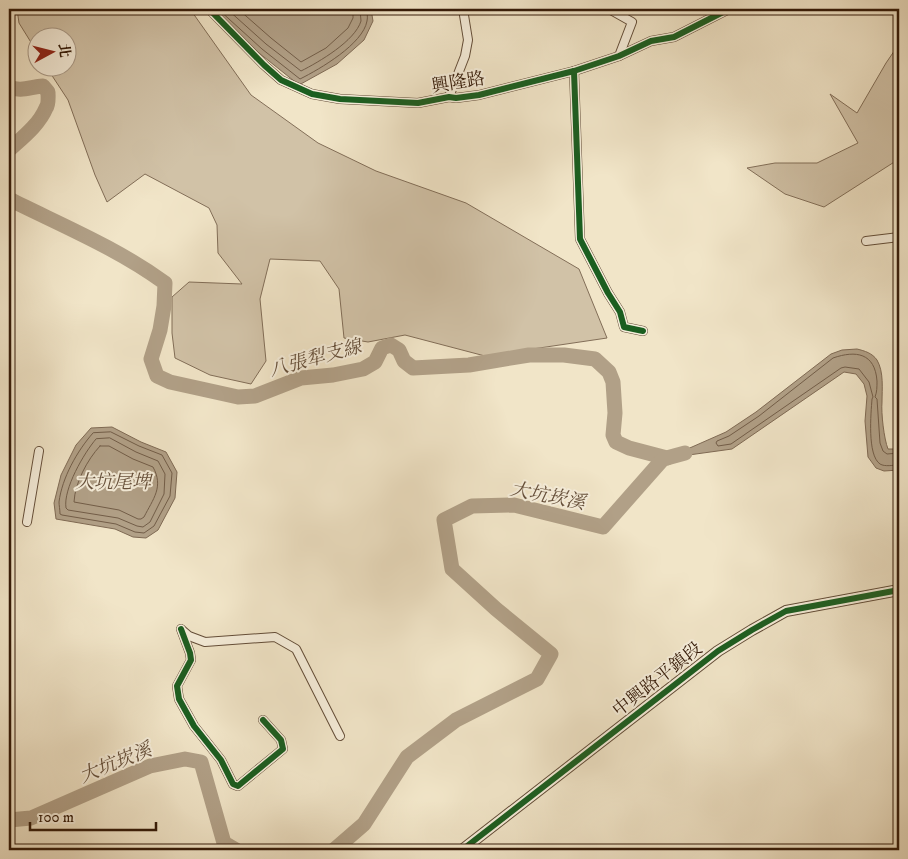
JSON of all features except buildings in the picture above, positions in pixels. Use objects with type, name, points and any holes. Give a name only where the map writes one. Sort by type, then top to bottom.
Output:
[{"type":"street","name":"興隆路","points":[[210,9],[281,80],[312,94],[340,99],[418,104],[449,97],[479,95],[574,71],[619,56],[651,41],[674,36],[729,9]]},
{"type":"street","points":[[449,97],[465,56],[468,40],[463,9]]},
{"type":"street","points":[[609,9],[632,22],[619,56]]},
{"type":"street","points":[[574,71],[580,238],[608,293],[620,312],[624,327],[643,331]]},
{"type":"street","points":[[866,241],[899,237]]},
{"type":"street","points":[[27,522],[39,451]]},
{"type":"street","name":"中興路平鎮段","points":[[462,850],[718,650],[786,611],[899,590]]},
{"type":"street","points":[[263,720],[281,740],[283,749],[238,786],[233,784],[221,760],[194,726],[180,699],[176,686],[190,660],[190,653],[181,629],[189,636],[205,642],[274,637],[296,649],[340,736]]},
{"type":"shaded area","points":[[17,9],[190,9],[251,95],[318,143],[376,171],[466,203],[579,269],[607,338],[485,356],[405,335],[368,342],[344,338],[339,289],[320,261],[270,259],[260,299],[266,361],[251,384],[210,375],[175,358],[172,333],[172,297],[189,282],[242,284],[218,253],[217,225],[209,208],[145,174],[107,202],[95,175],[68,100],[54,78],[78,78],[78,28],[28,28],[28,38],[19,23]]},
{"type":"shaded area","points":[[899,44],[899,159],[824,207],[785,194],[747,168],[775,163],[817,163],[858,143],[830,94],[857,113]]},
{"type":"water","points":[[210,9],[371,9],[373,21],[364,40],[337,64],[299,85],[259,53]]},
{"type":"water","points":[[857,349],[871,354],[877,360],[881,370],[885,439],[888,449],[899,449],[899,470],[884,471],[876,468],[868,457],[865,421],[867,396],[864,384],[856,374],[844,372],[732,449],[667,458],[726,432],[756,412],[831,354],[842,350]]},
{"type":"water","name":"大坑尾埤","points":[[112,427],[166,452],[177,472],[175,498],[158,530],[146,538],[133,537],[115,529],[56,519],[54,503],[61,475],[76,445],[91,428]]},
{"type":"waterway","name":"大坑崁溪","points":[[9,87],[22,89],[43,86],[48,92],[47,106],[39,120],[9,150]]},
{"type":"waterway","name":"八張犁支線","points":[[9,199],[108,248],[147,270],[165,283],[160,330],[151,359],[157,376],[170,382],[238,397],[255,396],[301,378],[333,375],[363,369],[375,362],[382,348],[391,345],[399,350],[404,361],[413,368],[469,365],[529,355],[564,355],[595,359],[609,372],[613,382],[615,413],[613,435],[616,442],[629,448],[667,458]]},
{"type":"waterway","name":"大坑崁溪","points":[[334,850],[364,824],[407,757],[456,720],[537,679],[551,654],[496,609],[452,569],[444,520],[472,506],[514,505],[603,527],[663,459],[685,453]]},
{"type":"waterway","name":"大坑崁溪","points":[[9,820],[31,818],[150,766],[185,759],[201,762],[224,843],[236,850]]},
{"type":"cycle path","points":[[209,9],[281,80],[312,94],[340,99],[418,103],[449,97],[479,95],[574,71],[619,56],[651,41],[674,37],[729,9]]},
{"type":"cycle path","points":[[574,71],[580,239],[620,312],[624,327],[643,331]]},
{"type":"cycle path","points":[[462,850],[718,651],[752,630],[786,611],[899,590]]},
{"type":"cycle path","points":[[181,629],[191,660],[177,686],[179,699],[194,726],[221,760],[233,784],[238,786],[283,749],[281,740],[263,720]]}]
